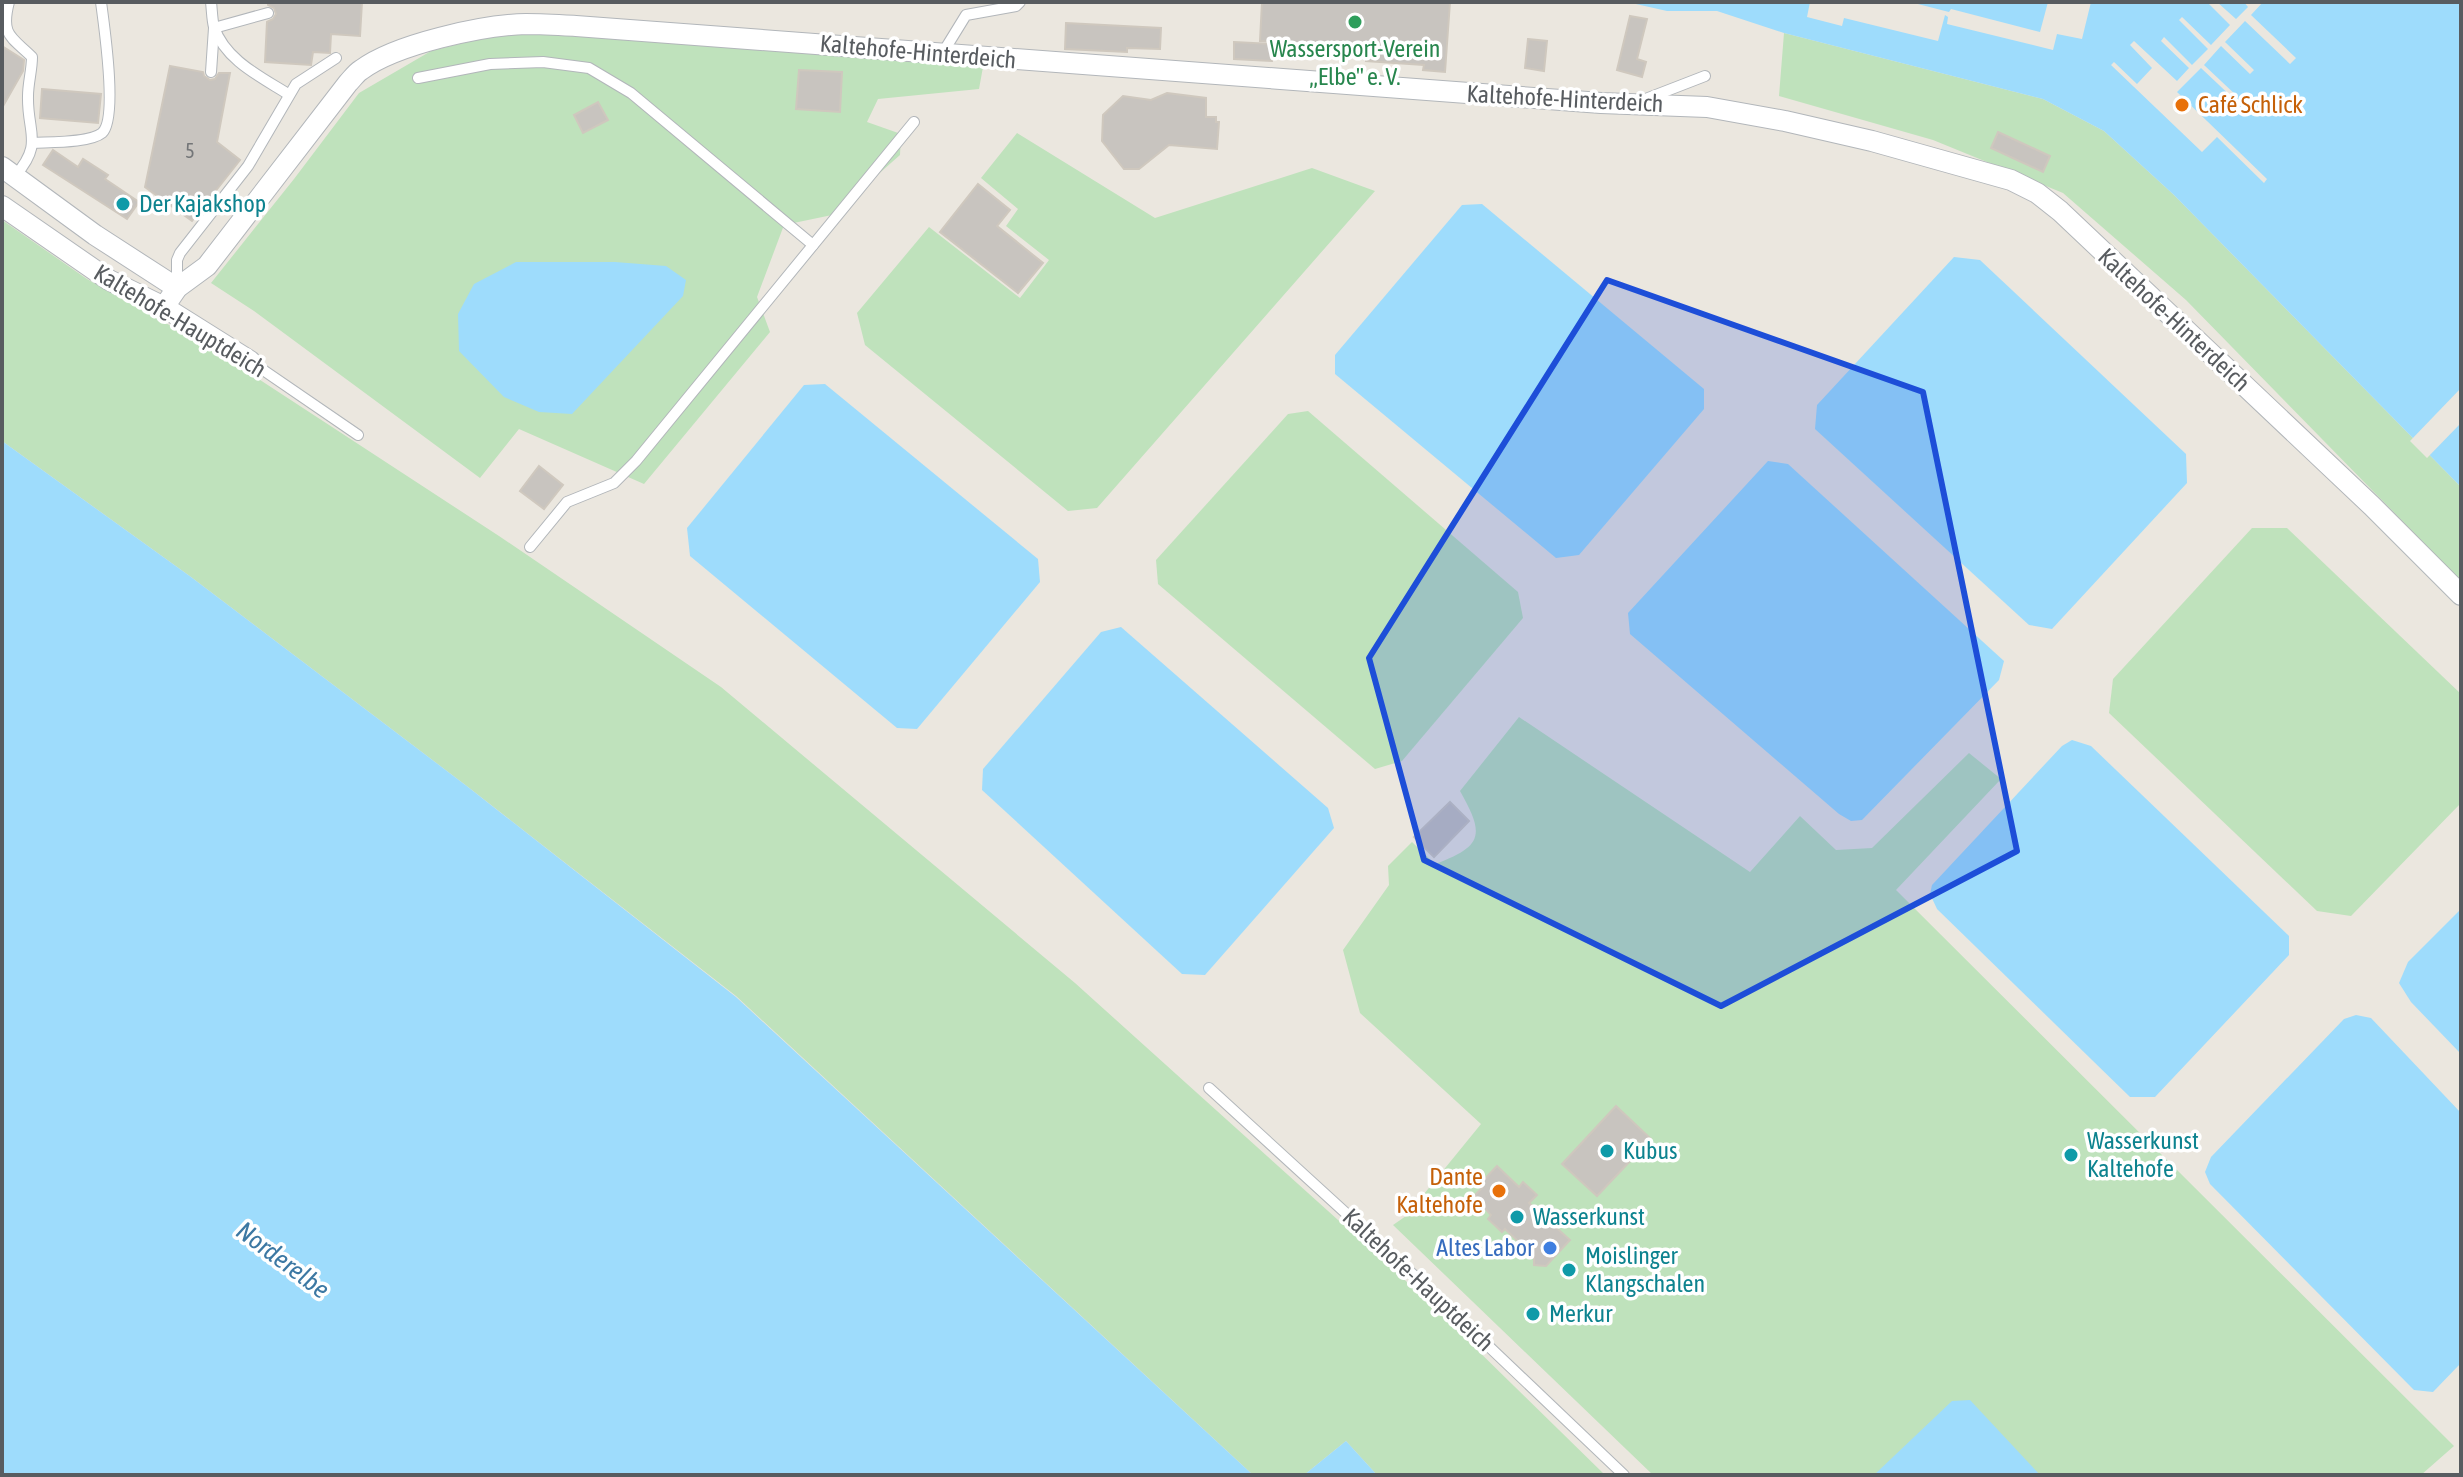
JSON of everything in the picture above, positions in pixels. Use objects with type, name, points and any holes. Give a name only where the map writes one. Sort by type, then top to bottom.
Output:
[{"type":"street","name":"Kaltehofe-Hinterdeich","points":[[164,307],[177,288],[207,266],[361,70],[394,53],[423,43],[497,27],[526,24],[576,26],[1585,102],[1707,107],[1799,124],[1966,166],[2011,180],[2037,193],[2060,211],[2372,506],[2461,595]]},
{"type":"street","points":[[8,172],[95,235],[177,288]]},
{"type":"street","name":"Kaltehofe-Hauptdeich","points":[[2,206],[109,280],[164,307],[250,361]]},
{"type":"lane","points":[[8,172],[26,163],[33,143],[28,96],[32,57],[5,33],[2,23],[9,2]]},
{"type":"lane","points":[[33,143],[93,138],[102,133],[107,125],[109,87],[101,2]]},
{"type":"lane","points":[[211,2],[214,28],[211,72]]},
{"type":"lane","points":[[942,54],[966,15],[1016,6],[1020,2]]},
{"type":"lane","points":[[214,28],[268,13]]},
{"type":"lane","points":[[214,28],[228,51],[241,64],[288,94]]},
{"type":"lane","points":[[177,288],[180,253],[248,166],[288,94],[306,76],[336,58]]},
{"type":"lane","points":[[418,78],[490,64],[543,62],[589,68],[631,93],[813,245]]},
{"type":"lane","points":[[1634,103],[1705,76]]},
{"type":"lane","points":[[530,547],[567,502],[614,483],[636,461],[914,122]]},
{"type":"lane","name":"Kaltehofe-Hauptdeich","points":[[250,361],[358,435]]},
{"type":"lane","name":"Kaltehofe-Hauptdeich","points":[[1209,1088],[1419,1280],[1624,1475]]},
{"type":"highlighted area","points":[[1607,280],[1923,392],[2017,851],[1721,1006],[1424,860],[1369,658]]},
{"type":"green space","points":[[519,29],[983,67],[979,89],[878,99],[867,122],[901,134],[900,155],[832,215],[784,225],[757,297],[770,332],[644,484],[519,429],[480,478],[254,311],[211,283],[359,93],[431,51]]},
{"type":"green space","points":[[1784,33],[2043,99],[2104,131],[2174,195],[2461,487],[2461,581],[2186,300],[2063,193],[1933,140],[1779,96]]},
{"type":"green space","points":[[1017,133],[1155,218],[1312,168],[1375,191],[1097,508],[1068,511],[865,345],[857,313],[929,227],[1020,298],[1049,260],[1006,226],[1018,209],[981,178]]},
{"type":"green space","points":[[2,220],[87,279],[214,350],[499,536],[721,687],[1075,983],[1418,1292],[1605,1475],[1377,1475],[1346,1441],[1304,1475],[1253,1475],[736,996],[191,577],[2,441]]},
{"type":"green space","points":[[1308,411],[1518,592],[1523,618],[1402,761],[1375,769],[1158,584],[1156,560],[1288,414]]},
{"type":"green space","points":[[2252,528],[2287,528],[2461,694],[2461,803],[2351,916],[2317,911],[2109,713],[2113,679]]},
{"type":"green space","points":[[1519,717],[1750,872],[1800,816],[1836,850],[1872,848],[1969,753],[2001,779],[1896,890],[2454,1446],[2421,1475],[1653,1475],[1393,1225],[1406,1216],[1481,1124],[1360,1013],[1343,950],[1389,885],[1388,866],[1412,842],[1435,864],[1471,845],[1476,829],[1460,791]]},
{"type":"water","points":[[1627,2],[2461,2],[2461,487],[2174,195],[2104,131],[2043,99],[1784,33],[1717,11],[1667,11]]},
{"type":"water","points":[[1482,204],[1704,389],[1704,409],[1579,555],[1556,558],[1335,374],[1335,355],[1462,205]]},
{"type":"water","points":[[1954,257],[1980,260],[2186,454],[2187,483],[2052,629],[2029,625],[1815,429],[1817,405]]},
{"type":"water","points":[[516,262],[615,262],[666,266],[686,280],[683,296],[572,414],[539,412],[504,397],[459,351],[458,314],[474,284]]},
{"type":"water","points":[[825,384],[1038,559],[1040,582],[917,729],[897,728],[690,556],[687,528],[804,385]]},
{"type":"water","name":"Norderelbe","points":[[2,441],[191,577],[468,787],[736,997],[1253,1475],[2,1475]]},
{"type":"water","points":[[1768,461],[1788,464],[2004,661],[1999,680],[1862,820],[1851,821],[1839,814],[1630,634],[1628,613]]},
{"type":"water","points":[[1121,627],[1328,808],[1334,828],[1205,975],[1182,974],[982,790],[983,769],[1101,632]]},
{"type":"water","points":[[2072,740],[2091,746],[2289,936],[2289,955],[2155,1097],[2130,1097],[1937,909],[1930,894],[1932,885],[2062,746]]},
{"type":"water","points":[[2461,909],[2461,1054],[2411,1002],[2399,983],[2408,962]]},
{"type":"water","points":[[2356,1015],[2371,1018],[2461,1113],[2461,1363],[2433,1392],[2414,1390],[2210,1184],[2205,1172],[2211,1157],[2344,1019]]},
{"type":"water","points":[[1970,1400],[2040,1475],[1874,1475],[1952,1401]]},
{"type":"water","points":[[1346,1441],[1377,1475],[1304,1475]]},
{"type":"pier","points":[[1810,2],[1910,2],[2040,32],[2048,2],[2091,2],[2082,39],[2057,34],[2053,50],[1947,24],[1948,17],[1945,15],[1938,41],[1844,18],[1842,26],[1807,17]]},
{"type":"pier","points":[[2207,2],[2217,2],[2236,19],[2248,7],[2244,2],[2263,2],[2251,15],[2296,58],[2290,64],[2245,21],[2225,42],[2254,70],[2250,74],[2221,46],[2204,65],[2238,97],[2235,100],[2201,68],[2177,92],[2267,179],[2264,183],[2217,137],[2202,152],[2111,65],[2114,62],[2137,84],[2152,68],[2130,45],[2134,41],[2177,81],[2189,68],[2161,41],[2164,37],[2192,65],[2208,49],[2179,20],[2182,17],[2211,45],[2230,25]]},
{"type":"pier","points":[[2461,388],[2461,423],[2427,458],[2410,441]]},
{"type":"building","points":[[268,2],[362,2],[360,36],[331,34],[330,53],[313,52],[311,65],[265,62],[267,22],[276,14]]},
{"type":"building","name":"Wassersport-Verein „Elbe\" e. V.","points":[[1262,2],[1450,2],[1445,72],[1423,70],[1424,65],[1366,61],[1367,48],[1260,41]]},
{"type":"building","points":[[1630,16],[1647,19],[1637,59],[1646,62],[1642,77],[1617,70]]},
{"type":"building","points":[[1066,23],[1161,28],[1160,49],[1127,48],[1127,52],[1065,49]]},
{"type":"building","points":[[1528,39],[1547,41],[1544,71],[1525,68]]},
{"type":"building","points":[[1234,42],[1273,44],[1272,61],[1234,59]]},
{"type":"building","points":[[2,46],[24,60],[23,71],[2,108]]},
{"type":"building","points":[[170,66],[203,72],[210,80],[219,73],[230,73],[217,142],[240,160],[192,221],[145,187]]},
{"type":"building","points":[[799,70],[842,72],[840,112],[796,109]]},
{"type":"building","points":[[42,89],[101,94],[98,123],[40,118]]},
{"type":"building","points":[[1167,93],[1206,98],[1206,117],[1216,117],[1216,122],[1219,122],[1217,149],[1169,145],[1139,169],[1124,169],[1102,141],[1103,115],[1123,96],[1151,100]]},
{"type":"building","points":[[598,102],[608,120],[583,133],[574,115]]},
{"type":"building","points":[[1998,132],[2050,156],[2043,172],[1991,148]]},
{"type":"building","points":[[53,150],[78,167],[83,159],[108,175],[105,179],[139,202],[127,219],[43,165]]},
{"type":"building","points":[[978,184],[1010,210],[997,226],[1043,263],[1018,293],[940,232]]},
{"type":"building","points":[[539,466],[563,485],[544,509],[520,491]]},
{"type":"building","points":[[1450,802],[1469,821],[1434,857],[1414,837]]},
{"type":"building","name":"Kubus","points":[[1616,1106],[1651,1139],[1597,1196],[1562,1164]]},
{"type":"building","name":"Wasserkunst","points":[[1497,1166],[1519,1187],[1523,1182],[1537,1195],[1529,1203],[1570,1240],[1546,1266],[1534,1265],[1534,1256],[1505,1229],[1502,1232],[1488,1219],[1491,1215],[1474,1196],[1482,1188],[1479,1185]]},
{"type":"place","name":"Wassersport-Verein „Elbe\" e. V.","points":[[1355,22]]},
{"type":"place","name":"Café Schlick","points":[[2182,105]]},
{"type":"place","name":"Der Kajakshop","points":[[123,204]]},
{"type":"place","name":"Kubus","points":[[1607,1151]]},
{"type":"place","name":"Wasserkunst Kaltehofe","points":[[2071,1155]]},
{"type":"place","name":"Dante Kaltehofe","points":[[1499,1191]]},
{"type":"place","name":"Wasserkunst","points":[[1517,1217]]},
{"type":"place","name":"Altes Labor","points":[[1550,1248]]},
{"type":"place","name":"Moislinger Klangschalen","points":[[1569,1270]]},
{"type":"place","name":"Merkur","points":[[1533,1314]]}]
